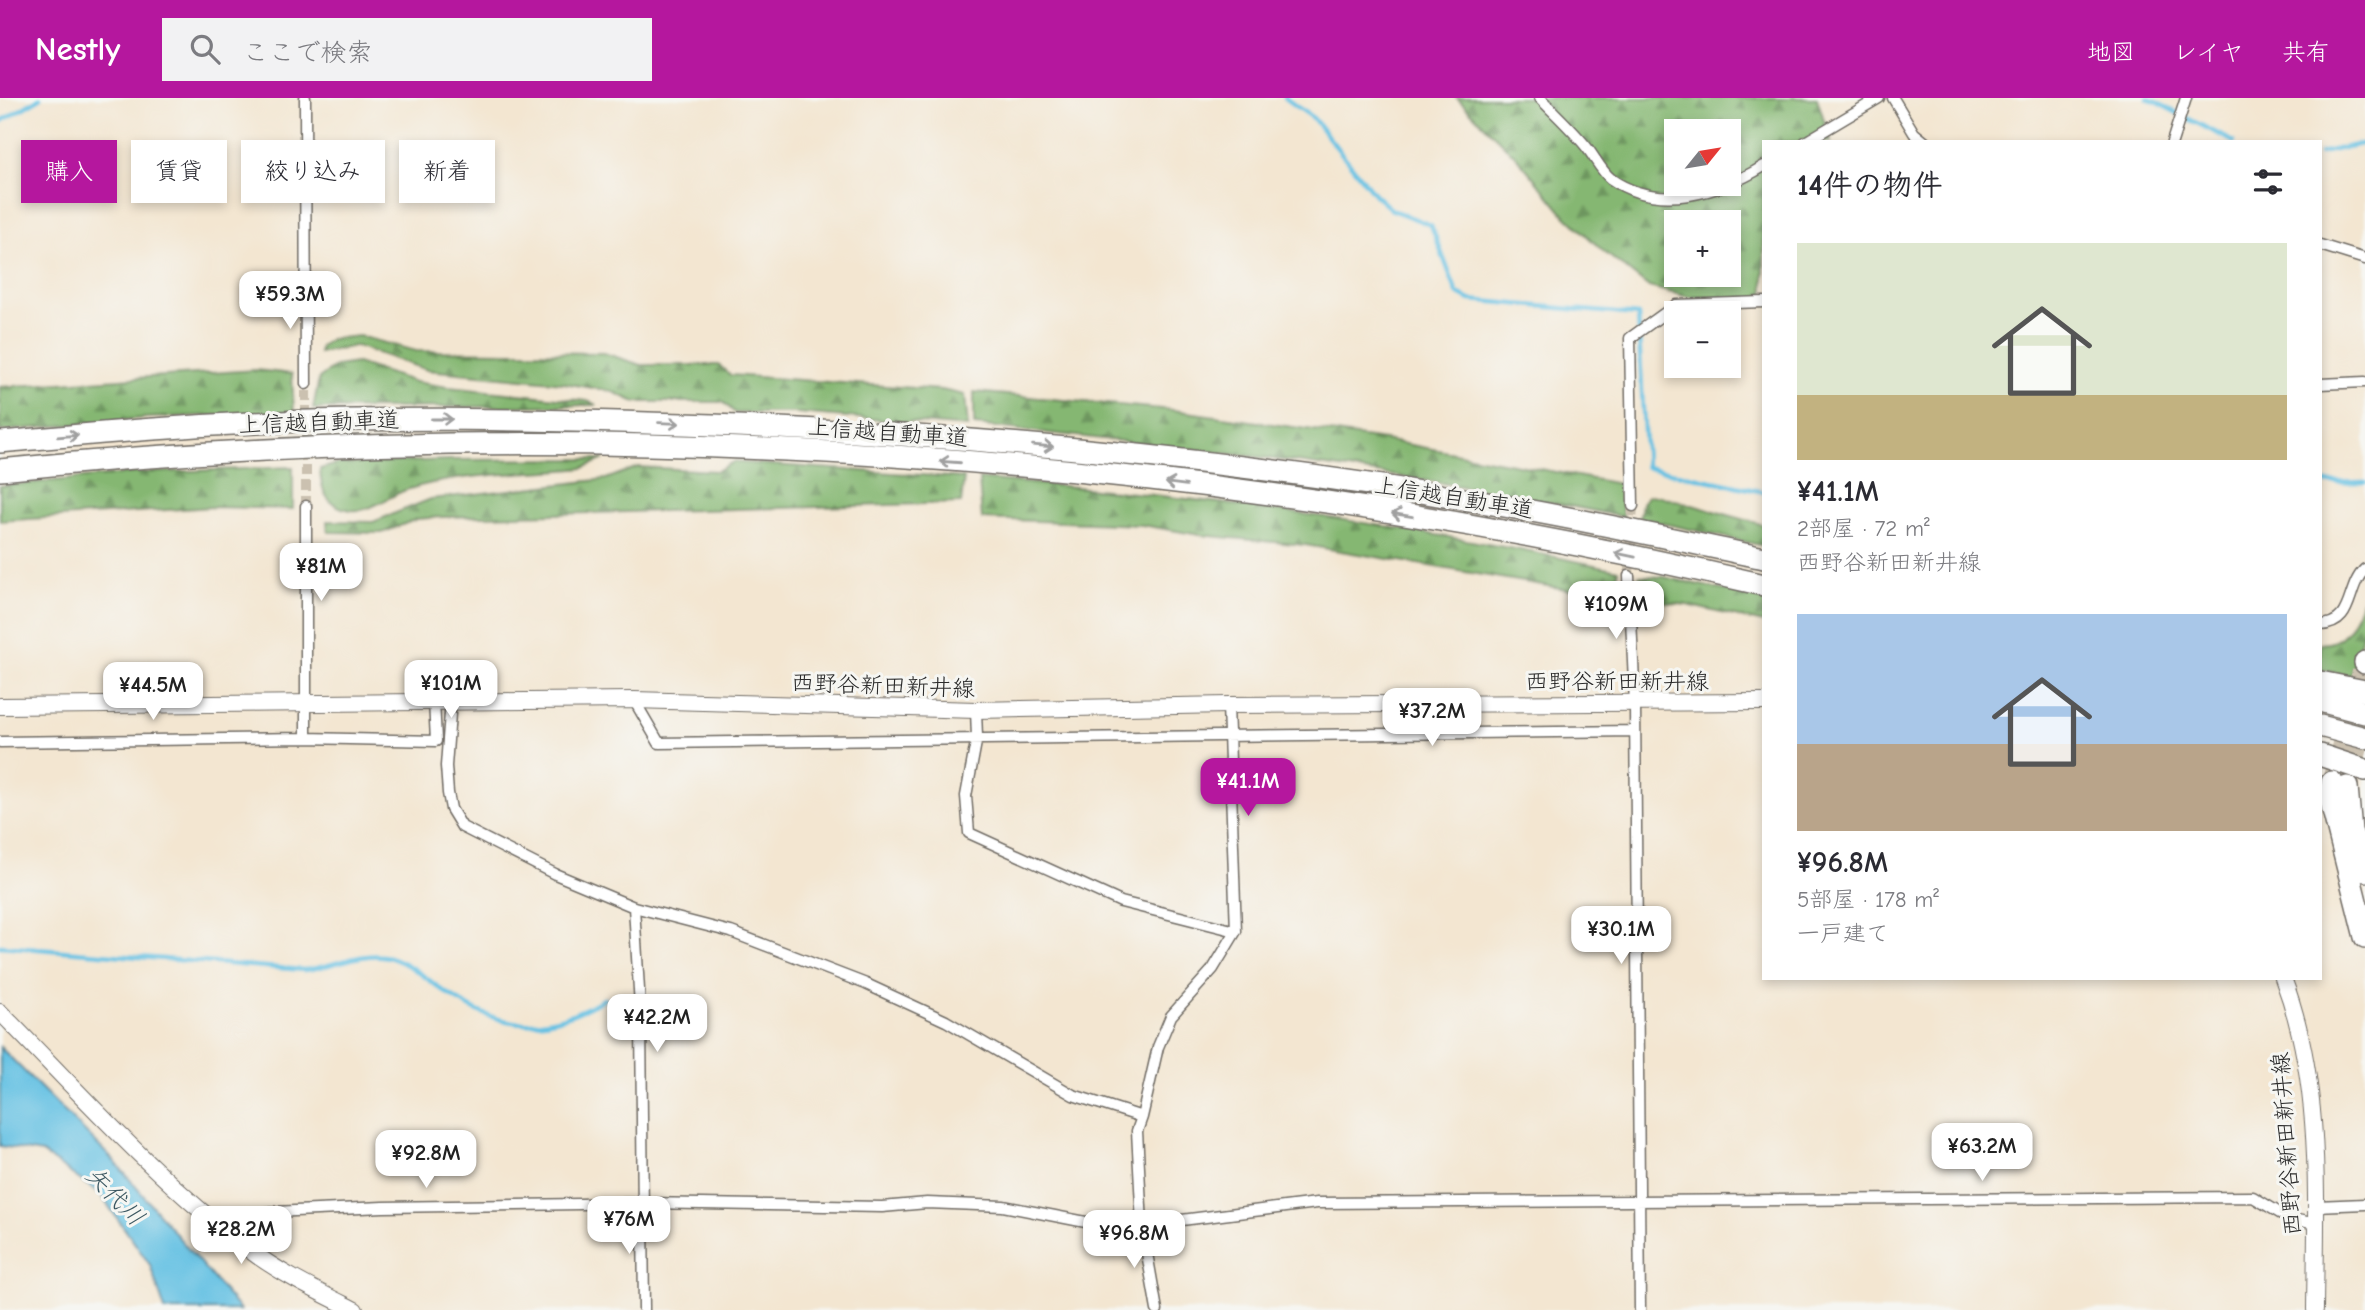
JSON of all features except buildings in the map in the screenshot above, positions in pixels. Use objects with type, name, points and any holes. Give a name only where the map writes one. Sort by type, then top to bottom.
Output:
[{"type":"highway","name":"上信越自動車道","points":[[0,442],[213,425],[397,420],[540,419],[862,431],[1086,449],[1293,473],[1476,501],[1762,558]]},
{"type":"highway","name":"上信越自動車道","points":[[0,470],[216,452],[433,445],[629,447],[855,456],[1085,474],[1351,507],[1562,542],[1762,585]]},
{"type":"highway","points":[[2322,682],[2365,691]]},
{"type":"highway","points":[[2322,702],[2365,713]]},
{"type":"highway","points":[[2322,727],[2365,738]]},
{"type":"highway","points":[[2322,756],[2365,770]]},
{"type":"highway","points":[[2365,871],[2339,784],[2330,798],[2365,936]]},
{"type":"main road","name":"西野谷新田新井線","points":[[0,706],[305,701],[634,700],[975,710],[1228,705],[1762,702]]},
{"type":"main road","name":"西野谷新田新井線","points":[[2284,980],[2292,1002],[2307,1068],[2316,1206],[2315,1310]]},
{"type":"main road","points":[[0,1012],[142,1156],[248,1249],[289,1276],[355,1310]]},
{"type":"street","points":[[305,98],[306,384]]},
{"type":"street","points":[[1540,98],[1587,148],[1610,178],[1637,190],[1670,196],[1696,195],[1721,189],[1762,167]]},
{"type":"street","points":[[1808,140],[1879,98]]},
{"type":"street","points":[[1892,98],[1914,133],[1923,140]]},
{"type":"street","points":[[2173,140],[2186,98]]},
{"type":"street","points":[[2322,246],[2365,259]]},
{"type":"street","points":[[1633,506],[1630,338],[1676,305],[1762,302]]},
{"type":"street","points":[[2322,384],[2365,382]]},
{"type":"street","points":[[306,506],[306,738]]},
{"type":"street","points":[[2322,625],[2334,625],[2345,615],[2358,576],[2365,569]]},
{"type":"street","points":[[1629,576],[1635,704],[1640,1310]]},
{"type":"street","points":[[0,742],[306,738],[436,741],[443,700]]},
{"type":"street","points":[[443,700],[448,793],[451,809],[462,827],[555,874],[634,907],[731,932],[866,984],[946,1021],[1073,1095],[1142,1117]]},
{"type":"street","points":[[634,700],[659,743],[1635,731]]},
{"type":"street","points":[[1157,1310],[1142,1225],[1137,1131],[1158,1047],[1171,1016],[1213,968],[1236,931],[1228,705]]},
{"type":"street","points":[[975,710],[977,737],[966,796],[969,833],[1121,902],[1236,931]]},
{"type":"street","points":[[634,907],[641,1023],[645,1310]]},
{"type":"street","points":[[209,1215],[383,1207],[644,1203],[1003,1206],[1096,1224],[1142,1225],[1317,1203],[2253,1197],[2288,1217],[2316,1224]]},
{"type":"street","points":[[2316,1206],[2365,1204]]},
{"type":"green space","points":[[1457,98],[1817,98],[1830,140],[1762,140],[1762,297],[1750,303],[1689,297],[1649,287],[1603,251],[1562,212],[1520,161]]},
{"type":"green space","points":[[359,336],[416,351],[604,353],[641,365],[719,365],[730,375],[942,390],[965,395],[968,427],[797,413],[735,413],[723,402],[635,402],[611,391],[564,383],[427,370],[356,346],[319,353],[321,346],[331,339]]},
{"type":"green space","points":[[357,363],[415,382],[587,401],[597,405],[313,409],[319,378],[336,366]]},
{"type":"green space","points":[[256,370],[292,374],[294,412],[147,418],[0,431],[0,387]]},
{"type":"green space","points":[[974,392],[1173,410],[1384,440],[1620,484],[1623,517],[1462,486],[1300,462],[974,425]]},
{"type":"green space","points":[[604,459],[583,468],[471,477],[427,484],[406,490],[372,507],[358,510],[343,508],[330,501],[322,484],[320,469],[337,464],[450,460]]},
{"type":"green space","points":[[733,462],[964,478],[961,503],[442,517],[417,519],[382,533],[328,532],[327,521],[373,522],[431,499],[606,479],[638,467],[717,471]]},
{"type":"green space","points":[[293,467],[293,509],[213,507],[0,521],[0,486],[134,473]]},
{"type":"green space","points":[[979,479],[1140,494],[1300,514],[1460,539],[1619,570],[1611,592],[1601,595],[1305,545],[1200,535],[1142,525],[982,519]]},
{"type":"green space","points":[[1648,496],[1660,496],[1762,524],[1762,546],[1640,518],[1642,503]]},
{"type":"green space","points":[[1639,576],[1664,577],[1762,599],[1762,623],[1687,605],[1640,599]]},
{"type":"green space","points":[[2365,595],[2365,625],[2351,676],[2322,670],[2322,644],[2330,643],[2345,634]]},
{"type":"water","name":"矢代川","points":[[0,1047],[115,1162],[240,1310],[165,1310],[150,1265],[100,1194],[42,1153],[0,1146]]},
{"type":"waterway","points":[[0,122],[40,98]]},
{"type":"waterway","points":[[1285,98],[1313,118],[1375,195],[1392,210],[1431,225],[1457,293],[1470,300],[1638,315],[1646,467],[1762,492]]},
{"type":"waterway","points":[[2148,98],[2230,140]]},
{"type":"waterway","points":[[2322,153],[2365,143]]},
{"type":"waterway","points":[[2322,483],[2365,482]]},
{"type":"waterway","points":[[0,946],[304,970],[379,955],[405,964],[468,1006],[506,1021],[525,1023],[563,1017],[604,999]]},
{"type":"tunnel","points":[[306,384],[306,506]]},
{"type":"tunnel","points":[[1629,576],[1633,506]]},
{"type":"tunnel","points":[[2332,782],[2365,663]]},
{"type":"tunnel","points":[[2347,787],[2365,719]]}]
